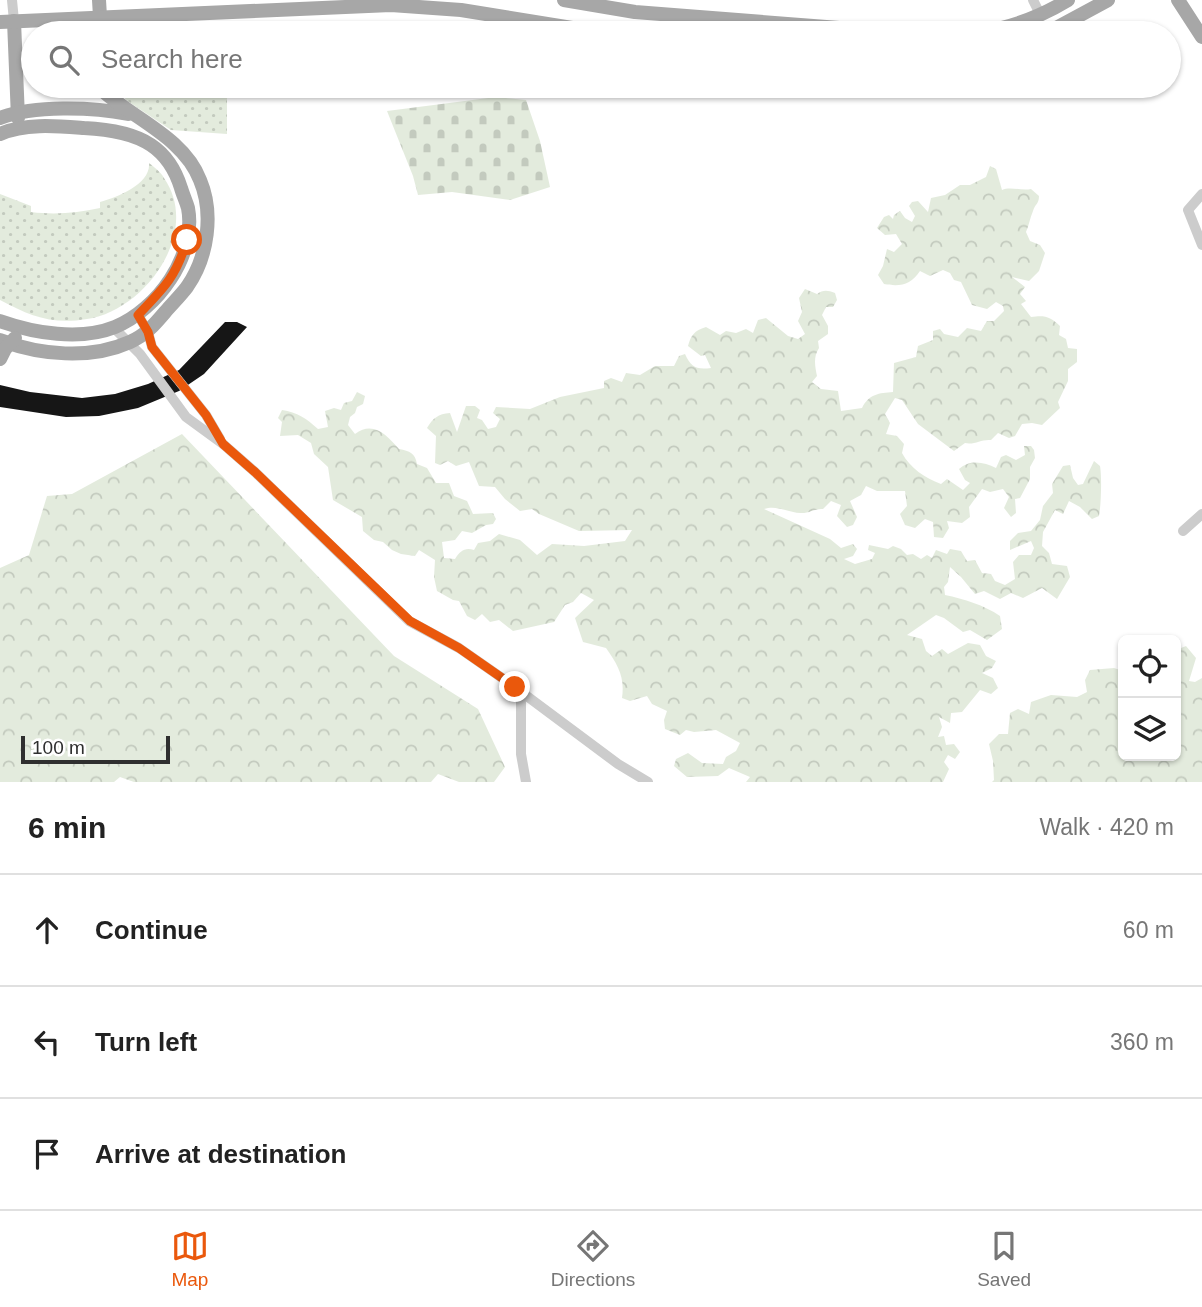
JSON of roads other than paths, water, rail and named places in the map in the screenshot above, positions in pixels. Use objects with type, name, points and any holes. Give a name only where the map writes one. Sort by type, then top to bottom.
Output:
[{"type":"main road","points":[[99,0],[101,18]]},
{"type":"main road","points":[[564,0],[635,12],[750,21]]},
{"type":"main road","points":[[1021,21],[1068,0]]},
{"type":"main road","points":[[1069,21],[1108,0]]},
{"type":"main road","points":[[1178,0],[1202,37]]},
{"type":"main road","points":[[30,21],[101,18],[211,7],[391,5],[461,10],[529,21]]},
{"type":"main road","points":[[7,22],[17,85],[19,129]]},
{"type":"main road","points":[[0,111],[7,105],[17,85]]},
{"type":"main road","points":[[102,98],[103,129]]},
{"type":"main road","points":[[5,342],[44,353],[85,353],[129,343],[148,332],[188,285],[204,251],[208,211],[200,178],[182,151],[113,98]]},
{"type":"main road","points":[[0,118],[18,111],[103,109],[132,115]]},
{"type":"main road","points":[[0,134],[45,126],[103,129],[128,135],[151,145],[175,170],[188,210],[187,240],[180,263],[165,288],[138,315],[114,328],[53,334],[23,330],[0,321]]},
{"type":"main road","points":[[0,359],[5,342],[23,330]]},
{"type":"street","points":[[7,22],[12,0]]},
{"type":"street","points":[[1033,0],[1040,14]]},
{"type":"street","points":[[1202,194],[1188,210],[1202,245]]},
{"type":"street","points":[[138,315],[148,332],[152,347],[206,415],[223,444]]},
{"type":"street","points":[[114,328],[140,354],[186,417],[255,472],[410,621],[459,648],[618,764],[648,782]]},
{"type":"street","points":[[1183,531],[1202,514]]},
{"type":"street","points":[[515,687],[521,701],[521,754],[526,782]]}]
